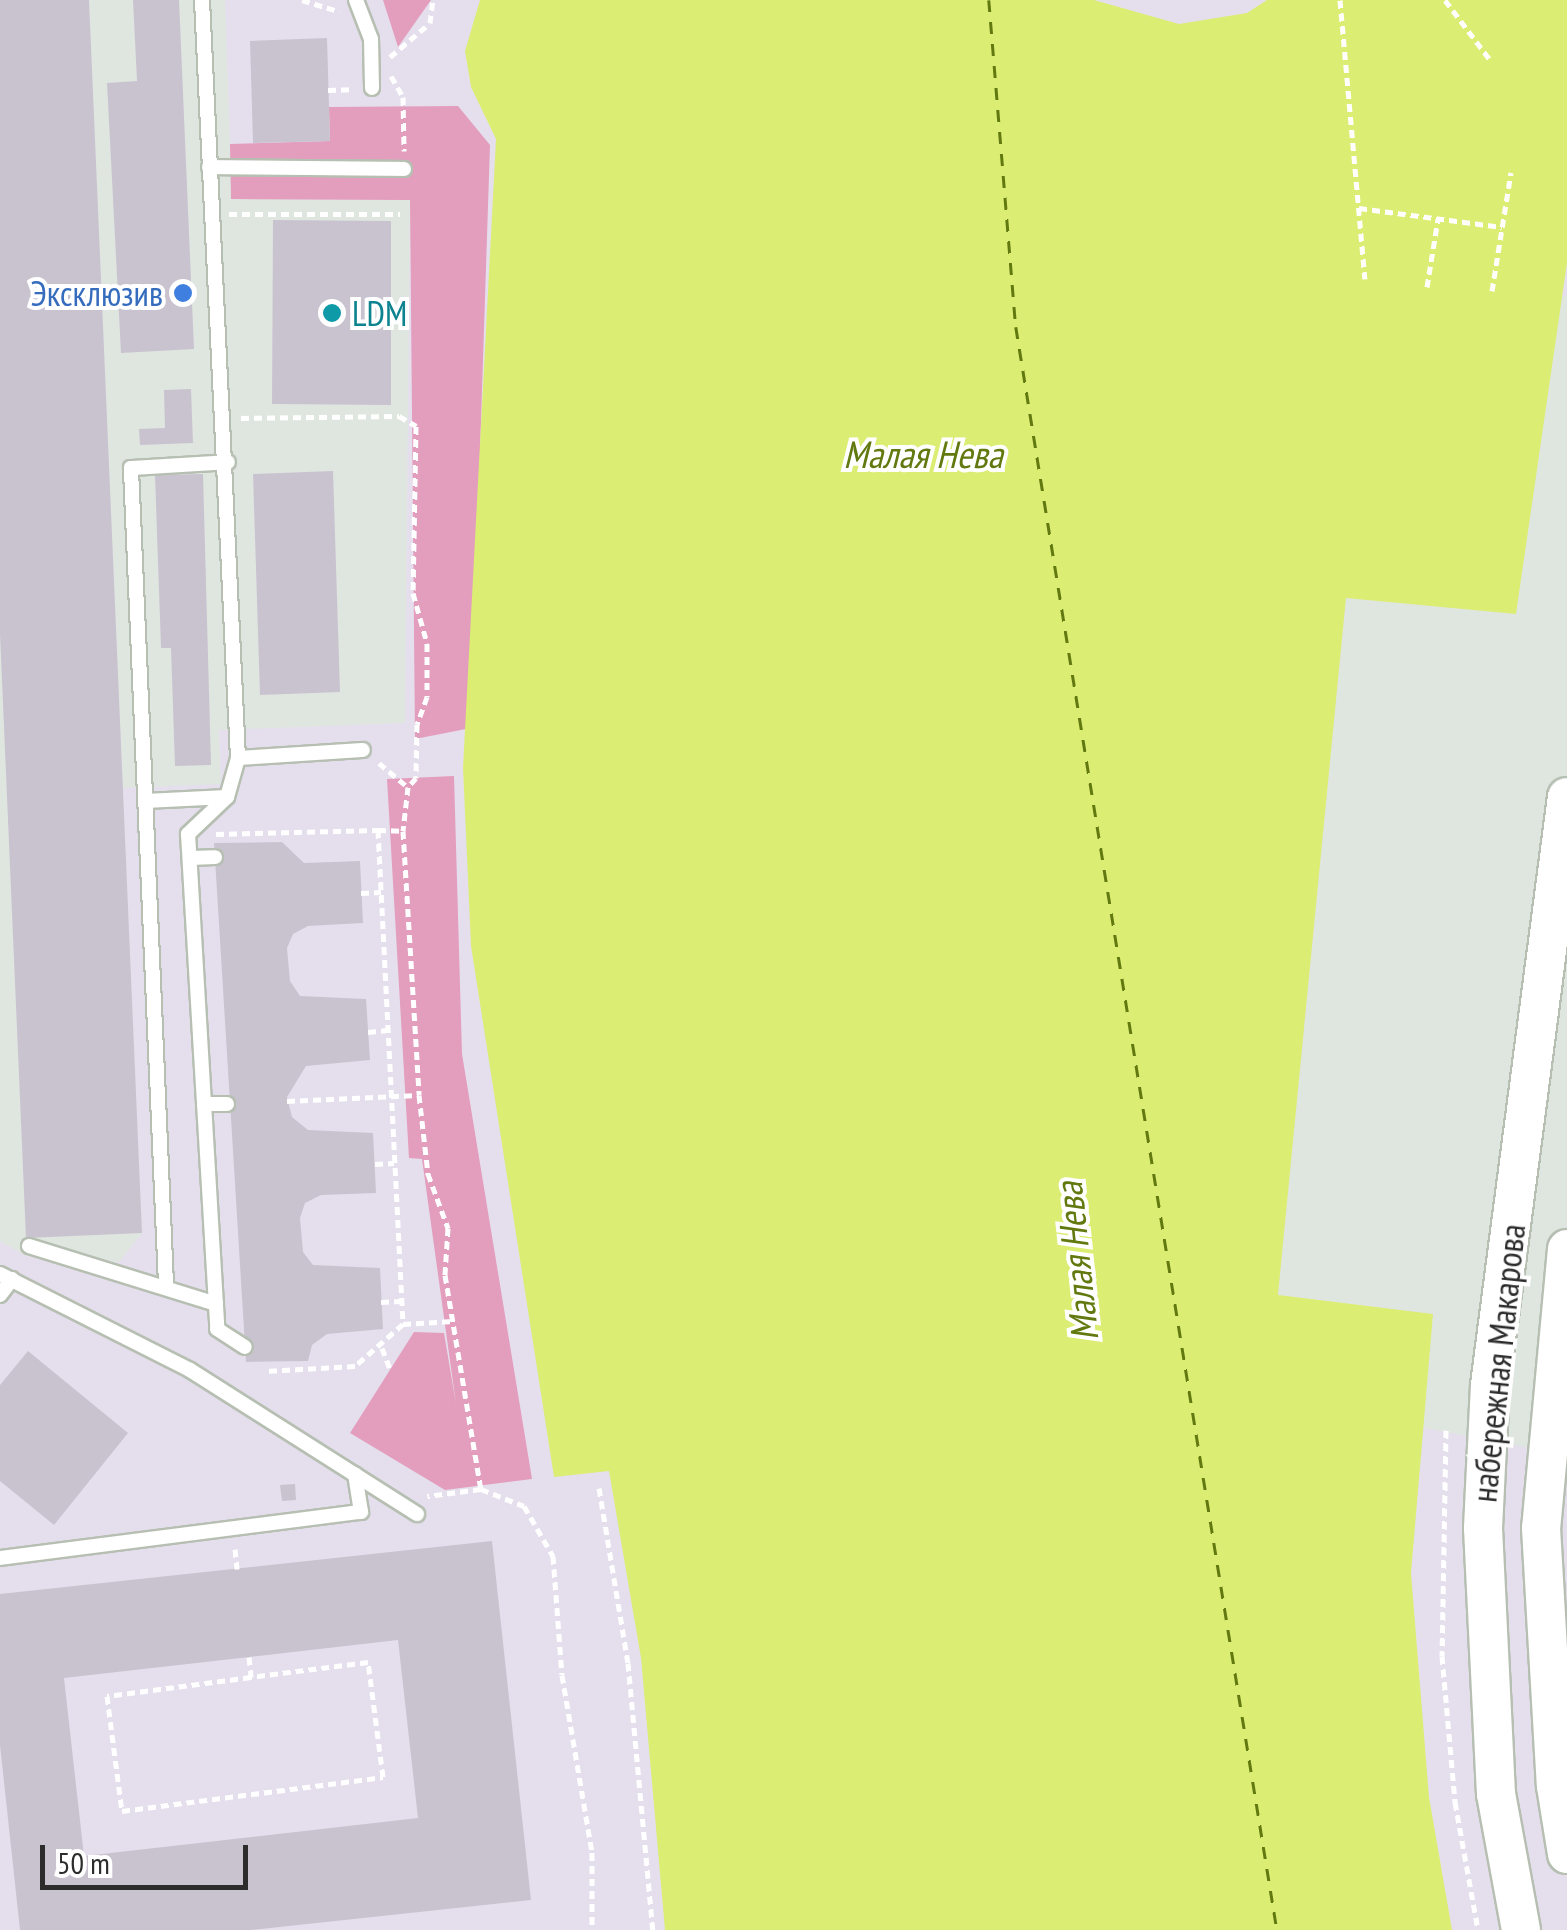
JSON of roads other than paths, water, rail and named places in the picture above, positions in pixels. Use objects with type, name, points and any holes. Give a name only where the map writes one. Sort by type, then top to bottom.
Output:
[{"type":"main road","name":"набережная Макарова","points":[[1522,1930],[1496,1794],[1482,1528],[1490,1384],[1567,797]]},
{"type":"main road","name":"набережная Макарова","points":[[1567,1249],[1540,1528],[1556,1786],[1567,1854]]},
{"type":"lane","points":[[202,0],[211,214],[226,418],[238,758],[227,797],[188,834],[218,1329],[245,1347]]},
{"type":"lane","points":[[353,8],[371,39],[372,88]]},
{"type":"lane","points":[[209,167],[404,169]]},
{"type":"lane","points":[[166,1284],[132,468],[228,462]]},
{"type":"lane","points":[[238,758],[363,750]]},
{"type":"lane","points":[[145,801],[227,797]]},
{"type":"lane","points":[[190,858],[215,857]]},
{"type":"lane","points":[[204,1104],[227,1104]]},
{"type":"lane","points":[[29,1246],[166,1284],[216,1304]]},
{"type":"lane","points":[[0,1295],[6,1276],[190,1370],[417,1514]]},
{"type":"lane","points":[[0,1558],[362,1512],[355,1474]]},
{"type":"water","name":"Малая Нева","points":[[480,0],[1094,0],[1179,24],[1247,13],[1267,0],[1567,0],[1567,263],[1516,614],[1346,598],[1278,1295],[1433,1314],[1411,1573],[1429,1797],[1452,1930],[665,1930],[641,1658],[609,1471],[554,1477],[471,946],[463,768],[496,139],[471,87],[465,51]]},
{"type":"place","name":"Эксклюзив","points":[[183,293]]},
{"type":"place","name":"LDM","points":[[332,313]]}]
